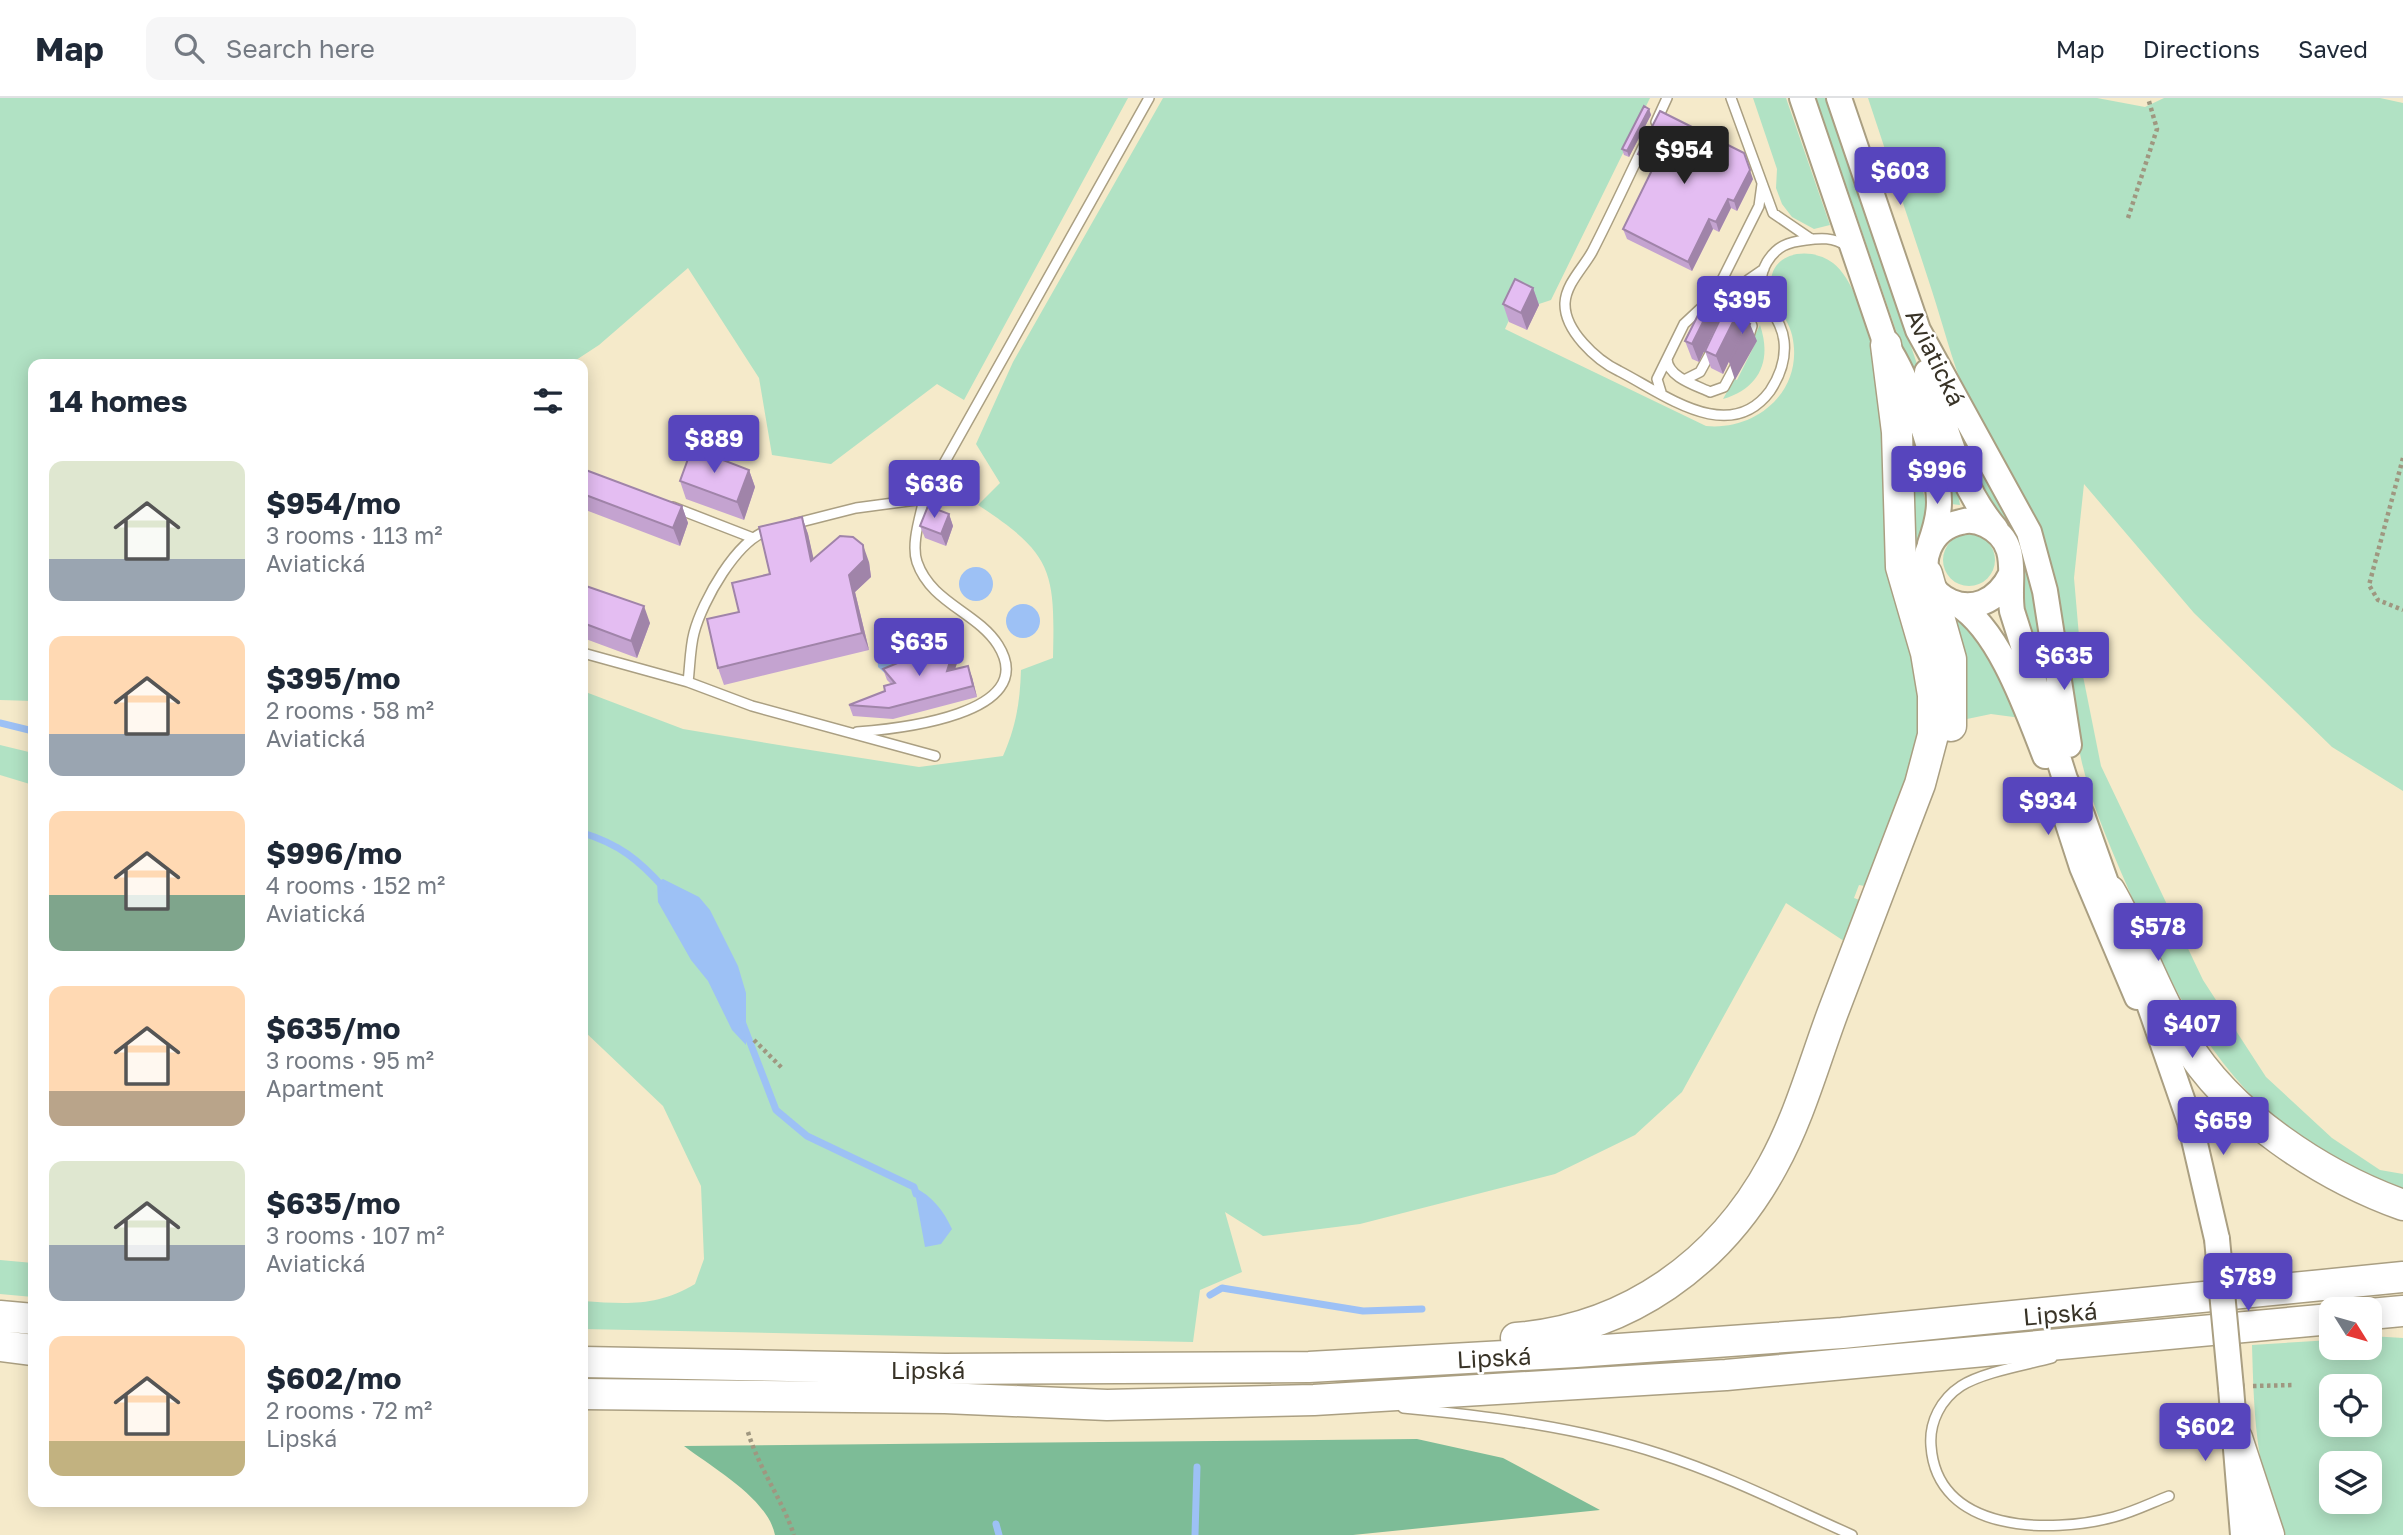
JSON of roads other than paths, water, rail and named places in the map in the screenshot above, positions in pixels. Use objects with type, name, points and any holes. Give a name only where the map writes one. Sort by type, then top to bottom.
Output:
[{"type":"highway","points":[[1309,1367],[1363,1349],[1530,1337],[1582,1326],[1631,1307],[1680,1277],[1703,1258],[1742,1215],[1774,1163],[1928,760],[1934,715],[1926,653],[1901,567],[1898,432],[1886,345]]},
{"type":"highway","points":[[1875,901],[1913,840],[1942,766],[1951,729],[1954,694],[1951,659],[1927,562]]},
{"type":"highway","points":[[2110,891],[2135,933],[2184,1040],[2215,1080],[2253,1116],[2311,1161],[2357,1187],[2403,1205]]},
{"type":"highway","name":"Lipská","points":[[588,1362],[945,1369],[1309,1367],[1842,1333],[2403,1277]]},
{"type":"highway","points":[[2382,1313],[2403,1311]]},
{"type":"highway","points":[[0,1316],[28,1319]]},
{"type":"highway","name":"Lipská","points":[[588,1394],[945,1398],[1107,1405],[1314,1399],[1726,1375],[2108,1342],[2319,1320]]},
{"type":"highway","points":[[2258,1327],[2319,1329]]},
{"type":"highway","points":[[2382,1331],[2403,1332]]},
{"type":"highway","points":[[0,1346],[28,1349]]},
{"type":"highway","points":[[2237,1438],[2269,1535]]},
{"type":"main road","name":"Aviatická","points":[[1802,98],[1886,345],[1901,368],[1936,473],[1939,510],[1927,562]]},
{"type":"main road","name":"Aviatická","points":[[1839,98],[1918,330],[2015,505],[2037,553],[2082,815]]},
{"type":"main road","points":[[1918,330],[1923,361],[1964,478],[1981,511],[2000,533],[2011,552],[2009,587],[2012,611],[2065,779],[2082,815],[2110,891],[2123,939],[2141,980],[2190,1122],[2217,1239],[2240,1387],[2237,1484],[2243,1535]]},
{"type":"main road","points":[[2000,533],[1979,522],[1952,524],[1934,539],[1927,562],[1941,596],[1978,619],[1994,642],[2040,744],[2101,915],[2163,1048]]},
{"type":"main road","points":[[1957,604],[1982,605],[1997,597],[2011,574]]},
{"type":"main road","points":[[2230,1535],[2226,1488],[2240,1387]]},
{"type":"lane","points":[[857,732],[912,727],[987,702],[998,690],[1006,670],[998,646],[978,625],[946,603],[916,562],[916,532],[924,499],[1150,98]]},
{"type":"lane","points":[[1667,98],[1565,299],[1572,325],[1600,360],[1701,414],[1721,417],[1753,407],[1768,393],[1783,363],[1784,339],[1763,296],[1764,269]]},
{"type":"lane","points":[[1731,98],[1773,213],[1811,239]]},
{"type":"lane","points":[[1663,393],[1656,383],[1667,357],[1684,324],[1714,296],[1759,206],[1762,184]]},
{"type":"lane","points":[[1684,379],[1693,378],[1703,369],[1748,280],[1764,269],[1781,246],[1811,239],[1838,240],[1857,258]]},
{"type":"lane","points":[[1667,357],[1670,370],[1684,379],[1710,392],[1720,390],[1727,382],[1752,330],[1741,300],[1742,290]]},
{"type":"lane","points":[[688,682],[693,635],[707,598],[760,532],[856,508],[924,499]]},
{"type":"lane","points":[[666,504],[753,538]]},
{"type":"lane","points":[[588,654],[688,682],[752,706],[857,732],[936,756]]},
{"type":"lane","points":[[2108,1342],[1963,1385],[1946,1400],[1932,1428],[1936,1468],[1952,1496],[1969,1509],[1989,1518],[2019,1524],[2058,1525],[2094,1521],[2129,1513],[2169,1496]]},
{"type":"lane","points":[[1314,1399],[1440,1411],[1563,1430],[1632,1445],[1724,1478],[1852,1535]]},
{"type":"water","points":[[976,567],[988,572],[993,584],[988,596],[976,601],[964,596],[959,584],[964,572]]},
{"type":"water","points":[[1023,604],[1035,609],[1040,621],[1035,633],[1023,638],[1011,633],[1006,621],[1011,609]]},
{"type":"water","points":[[943,630],[952,633],[959,643],[957,655],[949,663],[924,649],[928,636]]},
{"type":"water","points":[[891,642],[899,642],[908,649],[903,674],[887,675],[878,667],[877,653]]},
{"type":"water","points":[[663,879],[699,897],[710,910],[738,966],[746,993],[746,1045],[732,1030],[708,981],[691,960],[658,902],[657,882]]},
{"type":"water","points":[[914,1187],[937,1205],[952,1229],[941,1244],[925,1247]]},
{"type":"waterway","points":[[0,723],[28,730]]},
{"type":"waterway","points":[[588,835],[628,854],[664,888]]},
{"type":"waterway","points":[[743,1024],[776,1110],[807,1136],[914,1187],[916,1194]]},
{"type":"waterway","points":[[1210,1295],[1222,1288],[1363,1311],[1422,1309]]},
{"type":"waterway","points":[[1195,1535],[1197,1467]]},
{"type":"waterway","points":[[996,1524],[999,1535]]}]
